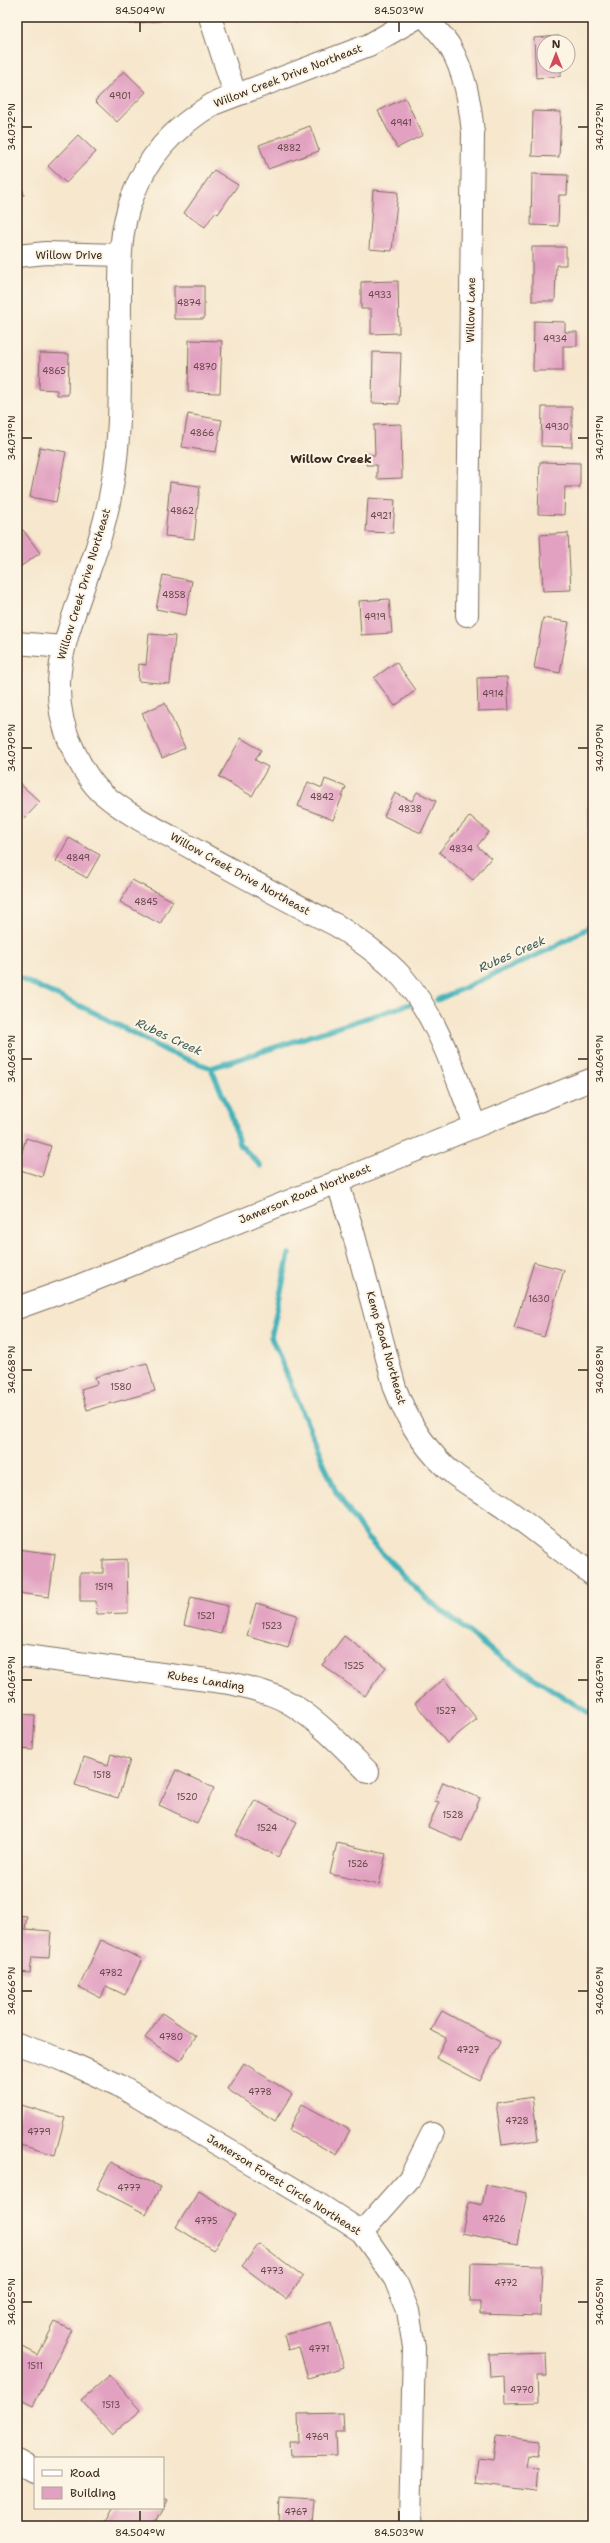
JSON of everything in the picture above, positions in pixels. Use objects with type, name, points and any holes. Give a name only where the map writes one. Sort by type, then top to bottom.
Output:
[{"type":"street","points":[[210,17],[235,94]]},
{"type":"street","name":"Willow Creek Drive Northeast","points":[[418,17],[369,45],[235,94],[190,118],[172,134],[156,153],[131,198],[125,221],[120,255],[117,456],[104,527],[62,647],[59,670],[59,701],[64,725],[74,751],[99,791],[124,810],[336,925],[363,943],[388,964],[421,1003],[438,1033],[475,1125]]},
{"type":"street","name":"Willow Lane","points":[[425,17],[448,44],[457,62],[470,101],[473,133],[467,615]]},
{"type":"street","name":"Willow Drive","points":[[17,256],[46,253],[120,255]]},
{"type":"street","points":[[17,643],[62,647]]},
{"type":"street","name":"Jamerson Road Northeast","points":[[17,1308],[88,1282],[475,1125],[593,1079]]},
{"type":"street","name":"Kemp Road Northeast","points":[[337,1182],[352,1228],[395,1388],[404,1410],[416,1431],[454,1474],[506,1509],[593,1575]]},
{"type":"street","name":"Rubes Landing","points":[[17,1655],[230,1683],[259,1690],[290,1703],[316,1721],[368,1772]]},
{"type":"street","name":"Jamerson Forest Circle Northeast","points":[[17,2044],[66,2061],[118,2085],[303,2195],[362,2232],[395,2279],[408,2311],[414,2347],[410,2526]]},
{"type":"street","points":[[362,2232],[410,2178],[432,2134]]},
{"type":"street","points":[[17,2460],[34,2469]]},
{"type":"building","points":[[129,17],[160,17],[160,21],[130,24]]},
{"type":"building","points":[[293,17],[314,17],[295,23]]},
{"type":"building","points":[[534,38],[536,38],[536,74],[561,74],[561,76],[536,78]]},
{"type":"building","points":[[124,71],[146,92],[117,122],[95,101]]},
{"type":"building","points":[[405,98],[423,135],[397,148],[378,111]]},
{"type":"building","points":[[533,111],[561,112],[559,157],[532,156]]},
{"type":"building","points":[[310,126],[319,151],[268,169],[259,145]]},
{"type":"building","points":[[78,135],[96,152],[66,183],[48,166]]},
{"type":"building","points":[[17,167],[24,195],[17,197]]},
{"type":"building","points":[[214,170],[238,185],[218,214],[215,212],[205,227],[184,213]]},
{"type":"building","points":[[532,174],[568,175],[567,195],[559,195],[558,226],[531,225]]},
{"type":"building","points":[[373,190],[398,192],[392,251],[369,249]]},
{"type":"building","points":[[532,247],[566,247],[566,265],[556,265],[555,301],[532,301]]},
{"type":"building","points":[[398,281],[399,333],[371,334],[371,309],[361,309],[361,282]]},
{"type":"building","points":[[174,286],[204,286],[204,319],[174,319]]},
{"type":"building","points":[[534,321],[565,322],[565,332],[577,332],[577,346],[563,346],[563,371],[533,371]]},
{"type":"building","points":[[189,340],[222,341],[220,393],[188,392]]},
{"type":"building","points":[[373,352],[401,353],[399,404],[372,403]]},
{"type":"building","points":[[40,353],[69,354],[68,395],[57,395],[57,390],[39,389]]},
{"type":"building","points":[[542,407],[572,407],[572,447],[541,446]]},
{"type":"building","points":[[188,414],[222,420],[216,452],[182,447]]},
{"type":"building","points":[[401,424],[402,478],[377,479],[377,465],[366,465],[366,455],[375,455],[374,425]]},
{"type":"building","points":[[40,447],[66,452],[56,502],[30,497]]},
{"type":"building","points":[[540,462],[580,463],[580,487],[565,487],[564,515],[538,514]]},
{"type":"building","points":[[170,482],[200,486],[194,539],[165,536]]},
{"type":"building","points":[[368,498],[395,500],[393,533],[366,532]]},
{"type":"building","points":[[23,530],[40,553],[17,569],[17,535]]},
{"type":"building","points":[[568,533],[571,590],[543,591],[540,535]]},
{"type":"building","points":[[163,575],[192,581],[186,615],[156,609]]},
{"type":"building","points":[[389,599],[392,633],[361,635],[359,601]]},
{"type":"building","points":[[543,618],[569,622],[560,673],[534,668]]},
{"type":"building","points":[[149,634],[175,636],[170,684],[138,681],[139,664],[146,665]]},
{"type":"building","points":[[396,662],[416,690],[395,706],[374,678]]},
{"type":"building","points":[[507,677],[509,710],[478,711],[477,678]]},
{"type":"building","points":[[165,703],[185,748],[162,758],[142,713]]},
{"type":"building","points":[[241,738],[261,750],[255,760],[268,767],[252,796],[219,777]]},
{"type":"building","points":[[325,779],[346,787],[333,820],[298,806],[308,782],[322,788]]},
{"type":"building","points":[[17,781],[40,802],[23,820],[17,815]]},
{"type":"building","points":[[417,792],[436,801],[421,833],[384,816],[395,793],[412,801]]},
{"type":"building","points":[[588,806],[593,806],[593,845],[588,845]]},
{"type":"building","points":[[470,816],[489,832],[477,846],[491,858],[473,880],[439,852]]},
{"type":"building","points":[[69,838],[100,855],[87,878],[56,861]]},
{"type":"building","points":[[132,880],[173,901],[160,924],[120,902]]},
{"type":"building","points":[[26,1138],[51,1146],[42,1177],[17,1169]]},
{"type":"building","points":[[534,1262],[564,1270],[544,1337],[514,1328]]},
{"type":"building","points":[[147,1363],[155,1391],[87,1410],[81,1389],[97,1384],[95,1377]]},
{"type":"building","points":[[17,1549],[55,1554],[49,1597],[17,1593]]},
{"type":"building","points":[[127,1559],[128,1613],[97,1614],[96,1601],[80,1601],[80,1573],[103,1573],[103,1560]]},
{"type":"building","points":[[191,1597],[228,1606],[221,1634],[184,1625]]},
{"type":"building","points":[[256,1603],[297,1615],[288,1648],[247,1636]]},
{"type":"building","points":[[344,1636],[386,1667],[365,1696],[322,1665]]},
{"type":"building","points":[[444,1679],[477,1719],[447,1743],[415,1703]]},
{"type":"building","points":[[17,1714],[35,1715],[33,1750],[17,1749]]},
{"type":"building","points":[[111,1754],[130,1760],[118,1798],[75,1785],[84,1757],[108,1765]]},
{"type":"building","points":[[176,1770],[214,1788],[197,1823],[159,1805]]},
{"type":"building","points":[[443,1782],[480,1798],[462,1841],[428,1827],[439,1802],[435,1801]]},
{"type":"building","points":[[255,1800],[297,1822],[278,1857],[236,1835]]},
{"type":"building","points":[[337,1843],[386,1854],[379,1885],[330,1874]]},
{"type":"building","points":[[17,1915],[27,1916],[25,1929],[51,1931],[49,1958],[32,1957],[30,1973],[17,1972]]},
{"type":"building","points":[[101,1940],[142,1959],[125,1995],[106,1986],[101,1998],[79,1987]]},
{"type":"building","points":[[442,2011],[500,2042],[480,2081],[436,2058],[446,2038],[431,2030]]},
{"type":"building","points":[[162,2013],[196,2036],[180,2061],[145,2038]]},
{"type":"building","points":[[244,2063],[292,2094],[275,2121],[227,2089]]},
{"type":"building","points":[[532,2097],[538,2140],[502,2145],[496,2103]]},
{"type":"building","points":[[302,2104],[350,2130],[337,2155],[289,2130]]},
{"type":"building","points":[[21,2105],[65,2118],[55,2155],[17,2144],[17,2120]]},
{"type":"building","points":[[111,2162],[160,2187],[146,2214],[97,2189]]},
{"type":"building","points":[[486,2185],[527,2193],[517,2244],[462,2233],[469,2202],[482,2205]]},
{"type":"building","points":[[199,2191],[236,2214],[213,2250],[176,2227]]},
{"type":"building","points":[[259,2244],[303,2277],[286,2299],[242,2266]]},
{"type":"building","points":[[471,2263],[542,2265],[540,2316],[480,2314],[480,2302],[470,2302]]},
{"type":"building","points":[[55,2322],[72,2330],[33,2405],[17,2397],[19,2378],[17,2377],[17,2344],[38,2355]]},
{"type":"building","points":[[331,2322],[344,2367],[308,2378],[299,2347],[288,2350],[284,2335]]},
{"type":"building","points":[[546,2352],[547,2376],[537,2376],[538,2403],[506,2404],[505,2376],[490,2377],[489,2354]]},
{"type":"building","points":[[110,2375],[141,2410],[112,2435],[81,2400]]},
{"type":"building","points":[[343,2413],[344,2433],[336,2433],[337,2455],[290,2456],[289,2442],[299,2442],[298,2414]]},
{"type":"building","points":[[496,2436],[540,2441],[538,2456],[528,2455],[526,2467],[538,2468],[536,2491],[475,2483],[478,2458],[493,2460]]},
{"type":"building","points":[[280,2497],[314,2499],[312,2526],[279,2526]]},
{"type":"building","points":[[164,2498],[167,2500],[164,2505]]},
{"type":"building","points":[[112,2509],[162,2509],[154,2524],[158,2526],[110,2526],[105,2523]]},
{"type":"waterway","name":"Rubes Creek","points":[[437,1000],[550,949],[593,925]]},
{"type":"waterway","name":"Rubes Creek","points":[[17,977],[95,1013],[169,1052],[211,1068],[410,1004]]},
{"type":"waterway","points":[[211,1068],[232,1117],[239,1144],[261,1166]]},
{"type":"waterway","points":[[289,1254],[271,1337],[336,1492],[367,1538],[426,1598],[492,1651],[593,1716]]},
{"type":"district","name":"Willow Creek","points":[[331,459]]}]
